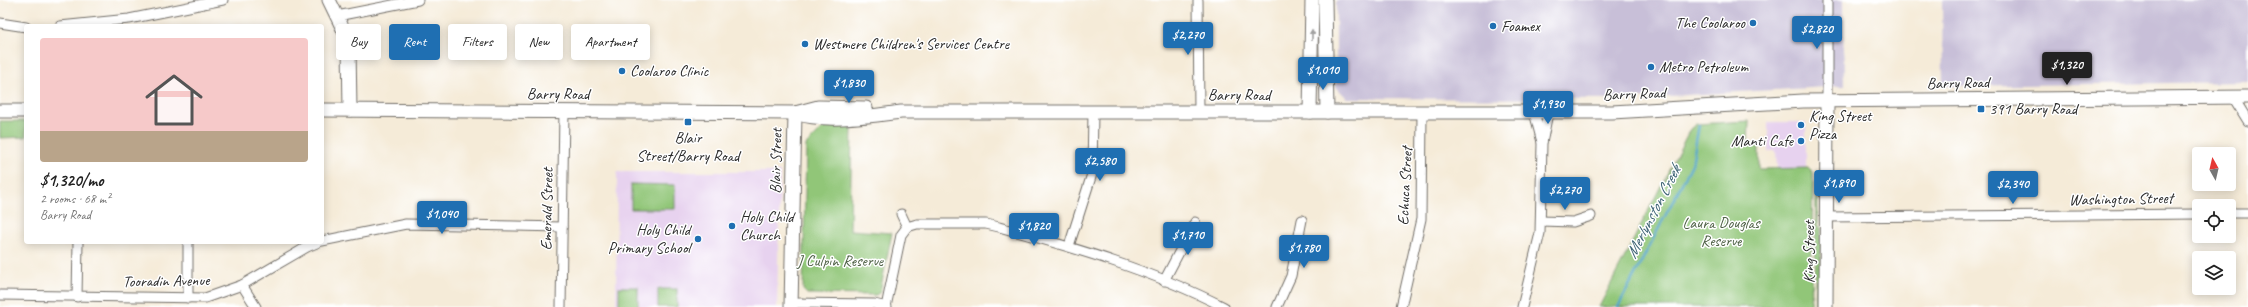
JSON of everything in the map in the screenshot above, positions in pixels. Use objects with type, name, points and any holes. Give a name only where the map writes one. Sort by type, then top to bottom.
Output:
[{"type":"main road","points":[[329,0],[349,46],[350,110]]},
{"type":"main road","points":[[1310,112],[1312,0]]},
{"type":"main road","points":[[1325,0],[1327,112]]},
{"type":"main road","name":"Barry Road","points":[[324,110],[795,113],[812,117],[866,116],[901,112],[1634,112],[1827,101],[2248,97]]},
{"type":"main road","name":"King Street","points":[[1826,307],[1827,101]]},
{"type":"main road","points":[[0,111],[24,111]]},
{"type":"main road","name":"Blair Street","points":[[791,305],[795,113]]},
{"type":"street","points":[[80,24],[129,19],[223,0]]},
{"type":"street","points":[[337,16],[418,0]]},
{"type":"street","points":[[1198,0],[1199,112]]},
{"type":"street","points":[[1827,0],[1827,101]]},
{"type":"street","points":[[0,23],[24,27]]},
{"type":"street","points":[[2233,97],[2248,121]]},
{"type":"street","name":"Emerald Street","points":[[561,307],[564,112]]},
{"type":"street","points":[[1069,246],[1092,174],[1093,112]]},
{"type":"street","name":"Echuca Street","points":[[1401,307],[1421,219],[1422,112]]},
{"type":"street","points":[[1534,112],[1542,143]]},
{"type":"street","points":[[1522,307],[1541,221],[1542,143],[1548,112]]},
{"type":"street","points":[[2236,213],[2248,213]]},
{"type":"street","points":[[901,214],[907,227]]},
{"type":"street","name":"Washington Street","points":[[1826,217],[2192,214]]},
{"type":"street","points":[[1541,221],[1573,222],[1591,216]]},
{"type":"street","points":[[1277,307],[1291,276],[1302,220]]},
{"type":"street","points":[[1164,281],[1194,222]]},
{"type":"street","name":"Tooradin Avenue","points":[[324,241],[406,224],[562,227]]},
{"type":"street","points":[[791,305],[874,304],[886,307],[901,235],[907,227],[917,224],[986,224],[1069,246],[1164,281],[1224,307]]},
{"type":"street","points":[[77,297],[78,244]]},
{"type":"street","points":[[188,244],[188,298]]},
{"type":"street","name":"Tooradin Avenue","points":[[0,295],[77,297],[210,297],[242,285],[306,245]]},
{"type":"street","points":[[242,285],[256,307]]},
{"type":"shaded area","points":[[1336,0],[1843,0],[1844,86],[1616,99],[1347,98],[1336,87]]},
{"type":"shaded area","points":[[1942,0],[2248,0],[2248,82],[1943,86]]},
{"type":"shaded area","points":[[1768,122],[1806,122],[1806,168],[1777,169],[1776,151],[1768,151]]},
{"type":"shaded area","name":"Holy Child Primary School","points":[[617,172],[780,172],[777,307],[616,307]]},
{"type":"green space","points":[[0,121],[24,121],[24,137],[0,138]]},
{"type":"green space","name":"Laura Douglas Reserve","points":[[1749,121],[1748,145],[1759,146],[1759,169],[1808,168],[1813,173],[1811,307],[1599,307],[1690,129],[1696,124]]},
{"type":"green space","name":"J Culpin Reserve","points":[[825,126],[852,126],[850,230],[892,233],[880,292],[876,295],[807,294],[803,290],[806,145]]},
{"type":"green space","points":[[631,184],[675,185],[675,209],[631,209]]},
{"type":"green space","points":[[1816,184],[1818,184],[1818,225],[1821,228],[1821,290],[1818,294],[1818,307],[1815,307]]},
{"type":"green space","points":[[619,287],[638,287],[638,307],[619,307]]},
{"type":"green space","points":[[658,289],[677,289],[677,307],[658,307]]},
{"type":"waterway","name":"Merlynston Creek","points":[[1618,307],[1692,164],[1699,125]]},
{"type":"place","name":"The Coolaroo","points":[[1753,23]]},
{"type":"place","name":"Foamex","points":[[1493,26]]},
{"type":"place","name":"Westmere Children's Services Centre","points":[[805,44]]},
{"type":"place","name":"Metro Petroleum","points":[[1651,67]]},
{"type":"place","name":"Coolaroo Clinic","points":[[622,71]]},
{"type":"place","name":"391 Barry Road","points":[[1981,109]]},
{"type":"place","name":"Blair Street/Barry Road","points":[[688,122]]},
{"type":"place","name":"King Street Pizza","points":[[1801,125]]},
{"type":"place","name":"Manti Cafe","points":[[1801,141]]},
{"type":"place","name":"Holy Child Church","points":[[732,226]]},
{"type":"place","name":"Holy Child Primary School","points":[[698,239]]}]
